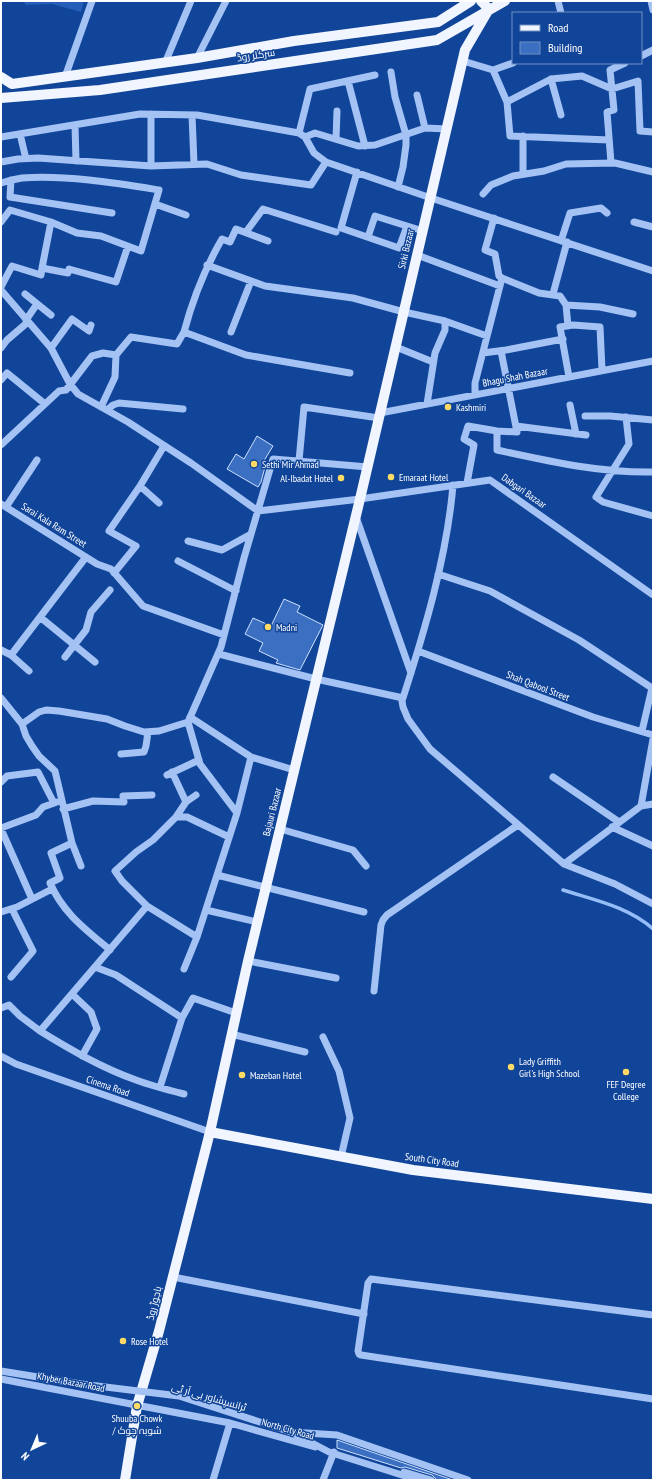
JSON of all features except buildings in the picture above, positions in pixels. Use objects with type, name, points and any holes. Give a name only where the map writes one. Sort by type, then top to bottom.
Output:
[{"type":"main road","points":[[481,1],[489,9]]},
{"type":"main road","name":"سرکلر روڈ","points":[[1,98],[100,90],[437,40],[505,1]]},
{"type":"main road","points":[[1,78],[12,84],[165,63],[294,41],[438,22],[464,3]]},
{"type":"main road","name":"Sirki Bazaar","points":[[360,499],[465,50],[489,9]]},
{"type":"main road","points":[[438,22],[446,34]]},
{"type":"main road","points":[[1,98],[12,84]]},
{"type":"main road","name":"Bajauri Bazaar","points":[[210,1132],[265,888],[360,499]]},
{"type":"main road","name":"South City Road","points":[[210,1132],[413,1170],[653,1199]]},
{"type":"main road","name":"باجوڑ روڈ","points":[[125,1480],[138,1406],[159,1331],[210,1132]]},
{"type":"street","points":[[65,77],[92,1]]},
{"type":"street","points":[[165,63],[191,1]]},
{"type":"street","points":[[197,58],[226,1]]},
{"type":"street","points":[[558,1],[561,12]]},
{"type":"street","points":[[650,1],[653,10]]},
{"type":"street","points":[[642,56],[653,50]]},
{"type":"street","points":[[463,61],[493,70],[512,63]]},
{"type":"street","points":[[611,163],[607,112],[614,110],[610,70],[623,64]]},
{"type":"street","points":[[493,70],[507,102],[510,136],[609,140]]},
{"type":"street","points":[[391,72],[406,135],[403,167],[398,187]]},
{"type":"street","points":[[375,75],[310,90],[302,135],[314,153],[326,162],[653,271]]},
{"type":"street","points":[[507,102],[551,79],[582,76],[612,89],[638,81],[640,131],[653,132]]},
{"type":"street","points":[[551,79],[561,115]]},
{"type":"street","points":[[348,81],[365,146]]},
{"type":"street","points":[[418,95],[425,128]]},
{"type":"street","points":[[336,139],[337,111]]},
{"type":"street","points":[[1,137],[140,114],[192,115],[302,135],[315,133],[358,146],[375,145],[425,128],[447,129]]},
{"type":"street","points":[[151,114],[151,166]]},
{"type":"street","points":[[192,115],[194,164]]},
{"type":"street","points":[[75,125],[76,161]]},
{"type":"street","points":[[20,134],[26,158]]},
{"type":"street","points":[[523,136],[523,174]]},
{"type":"street","points":[[1,162],[26,158],[151,166],[207,164],[241,175],[311,185],[326,162]]},
{"type":"street","points":[[483,194],[491,185],[513,176],[544,171],[566,164],[611,163],[653,172]]},
{"type":"street","points":[[357,172],[341,228],[399,248],[407,226]]},
{"type":"street","points":[[1,183],[21,178],[51,178],[127,185],[159,190],[141,251],[101,236],[78,233],[50,222],[10,210],[1,222]]},
{"type":"street","points":[[11,180],[10,197],[112,213]]},
{"type":"street","points":[[155,204],[186,216]]},
{"type":"street","points":[[553,294],[570,214],[601,208],[607,213]]},
{"type":"street","points":[[246,232],[262,210],[336,232]]},
{"type":"street","points":[[368,237],[375,216],[423,231]]},
{"type":"street","points":[[494,218],[485,250],[495,254],[499,276],[539,293],[560,296],[566,305],[568,326]]},
{"type":"street","points":[[50,222],[41,275],[12,266],[1,288],[51,348],[70,384],[78,394],[128,422],[258,511]]},
{"type":"street","points":[[634,222],[653,227]]},
{"type":"street","points":[[104,408],[115,377],[116,355],[131,337],[177,344],[184,332],[193,300],[207,266],[222,239],[230,242],[236,228],[268,240]]},
{"type":"street","points":[[42,268],[68,273],[69,269],[116,282],[128,246]]},
{"type":"street","points":[[417,255],[500,286]]},
{"type":"street","points":[[207,266],[265,286],[353,298],[404,312],[445,321],[487,336]]},
{"type":"street","points":[[475,395],[475,383],[502,278]]},
{"type":"street","points":[[231,332],[251,281]]},
{"type":"street","points":[[24,294],[51,315]]},
{"type":"street","points":[[1,348],[7,340],[27,321],[37,304]]},
{"type":"street","points":[[566,305],[600,307],[633,314]]},
{"type":"street","points":[[51,348],[72,319],[89,330],[91,325]]},
{"type":"street","points":[[427,404],[433,362],[435,353],[445,330],[445,321]]},
{"type":"street","points":[[569,377],[560,327],[600,327],[602,370]]},
{"type":"street","points":[[184,332],[246,355],[350,373]]},
{"type":"street","points":[[483,352],[501,351],[563,339]]},
{"type":"street","points":[[396,347],[433,362]]},
{"type":"street","points":[[467,483],[474,445],[464,439],[468,426],[497,431],[517,432],[501,351]]},
{"type":"street","points":[[1,445],[59,391],[66,390],[92,356],[103,353],[116,355]]},
{"type":"street","name":"Bhagu Shah Bazaar","points":[[299,461],[304,407],[380,415],[427,404],[653,361]]},
{"type":"street","points":[[1,368],[45,404]]},
{"type":"street","points":[[1,380],[7,373]]},
{"type":"street","points":[[104,408],[119,403],[183,409]]},
{"type":"street","points":[[570,405],[576,434]]},
{"type":"street","points":[[585,416],[626,417],[653,420]]},
{"type":"street","points":[[626,417],[629,444],[596,498],[603,502],[653,516]]},
{"type":"street","points":[[516,426],[586,435]]},
{"type":"street","points":[[497,431],[497,450],[595,469],[653,472]]},
{"type":"street","points":[[164,446],[140,486],[109,531],[136,546],[114,573],[143,606],[224,635]]},
{"type":"street","points":[[237,813],[200,764],[189,719],[219,654],[273,459],[368,467]]},
{"type":"street","points":[[3,505],[37,460]]},
{"type":"street","name":"Dabgari Bazaar","points":[[258,511],[360,499],[490,480],[653,595]]},
{"type":"street","points":[[453,485],[445,548],[412,673],[403,698],[403,707],[408,719],[430,749],[564,864],[615,884],[653,904]]},
{"type":"street","points":[[140,486],[159,503]]},
{"type":"street","name":"Sarai Kala Ram Street","points":[[3,505],[97,564],[111,569],[114,573]]},
{"type":"street","points":[[356,517],[412,673]]},
{"type":"street","points":[[188,541],[222,550],[251,534]]},
{"type":"street","points":[[11,655],[86,557]]},
{"type":"street","points":[[178,561],[236,591]]},
{"type":"street","points":[[438,574],[490,591],[579,640],[652,688],[642,731]]},
{"type":"street","points":[[65,657],[86,630],[91,612],[110,590]]},
{"type":"street","points":[[40,617],[95,662]]},
{"type":"street","points":[[1,650],[11,655],[29,671]]},
{"type":"street","name":"Shah Qabool Street","points":[[418,651],[593,717],[653,734]]},
{"type":"street","points":[[219,654],[316,679],[403,698]]},
{"type":"street","points":[[1,698],[22,724],[26,736],[39,756],[55,771],[72,843],[81,866]]},
{"type":"street","points":[[22,724],[39,712],[46,710],[108,719],[144,732],[159,731],[189,719]]},
{"type":"street","points":[[189,719],[251,757],[294,770]]},
{"type":"street","points":[[121,754],[144,752],[148,732]]},
{"type":"street","points":[[641,806],[651,766],[653,739]]},
{"type":"street","points":[[184,968],[197,937],[237,813],[251,757]]},
{"type":"street","points":[[186,802],[169,774],[199,760]]},
{"type":"street","points":[[1,780],[7,776],[38,772],[54,803]]},
{"type":"street","points":[[553,777],[619,822]]},
{"type":"street","points":[[63,809],[93,801],[124,802],[124,796],[152,795]]},
{"type":"street","points":[[196,796],[186,802],[176,817],[153,840],[136,852],[115,871],[122,881],[147,906],[197,937]]},
{"type":"street","points":[[32,899],[1,829],[36,815],[43,807],[61,800]]},
{"type":"street","points":[[564,864],[641,806],[653,804]]},
{"type":"street","points":[[176,817],[187,817],[229,838]]},
{"type":"street","points":[[374,991],[381,926],[387,915],[518,825]]},
{"type":"street","points":[[612,827],[653,846]]},
{"type":"street","points":[[280,829],[353,850],[366,866]]},
{"type":"street","points":[[72,843],[51,853],[60,878],[50,883],[52,889],[60,903],[76,922],[110,950]]},
{"type":"street","points":[[217,875],[364,912]]},
{"type":"street","points":[[1,912],[12,909],[52,889]]},
{"type":"street","points":[[40,1031],[147,906]]},
{"type":"street","points":[[11,977],[33,951],[12,909]]},
{"type":"street","points":[[206,910],[257,922]]},
{"type":"street","points":[[248,961],[336,978]]},
{"type":"street","points":[[95,967],[116,975],[182,1018]]},
{"type":"street","points":[[72,994],[92,1012],[98,1029],[82,1056]]},
{"type":"street","points":[[160,1088],[182,1018],[193,998],[236,1013]]},
{"type":"street","points":[[1,1008],[9,1005],[20,1016],[40,1031],[82,1056],[107,1068],[137,1081],[184,1094]]},
{"type":"street","points":[[231,1034],[305,1052]]},
{"type":"street","points":[[323,1037],[339,1071],[350,1118],[341,1157]]},
{"type":"street","name":"Cinema Road","points":[[1,1056],[23,1067],[210,1132]]},
{"type":"street","points":[[173,1277],[364,1314]]},
{"type":"street","points":[[653,1315],[370,1279],[368,1283],[358,1351],[361,1355],[653,1399]]},
{"type":"street","name":"ٹرانسپشاور بی آر ٹی","points":[[1,1371],[81,1384],[179,1396],[291,1432],[329,1452],[418,1480]]},
{"type":"street","name":"Khyber Bazaar Road","points":[[1,1380],[88,1395],[138,1406]]},
{"type":"street","name":"North City Road","points":[[138,1406],[230,1423],[430,1480]]},
{"type":"street","points":[[213,1480],[230,1423]]},
{"type":"street","name":"ٹرانسپشاور بی آر ٹی","points":[[291,1432],[337,1435],[468,1480]]},
{"type":"street","points":[[323,1480],[334,1452]]},
{"type":"shaded area","points":[[23,1],[84,1],[81,12],[52,4],[26,5]]},
{"type":"waterway","points":[[563,890],[611,905],[644,921],[653,929]]},
{"type":"place","name":"Kashmiri","points":[[448,407]]},
{"type":"place","name":"Sethi Mir Ahmad","points":[[254,464]]},
{"type":"place","name":"Emaraat Hotel","points":[[391,477]]},
{"type":"place","name":"Al-Ibadat Hotel","points":[[341,478]]},
{"type":"place","name":"Madni","points":[[268,627]]},
{"type":"place","name":"Lady Griffith Girl's High School","points":[[511,1067]]},
{"type":"place","name":"FEF Degree College","points":[[626,1072]]},
{"type":"place","name":"Mazeban Hotel","points":[[242,1075]]},
{"type":"place","name":"Rose Hotel","points":[[123,1341]]},
{"type":"place","name":"Shuuba Chowk / شوبہ چوک","points":[[137,1406]]}]
